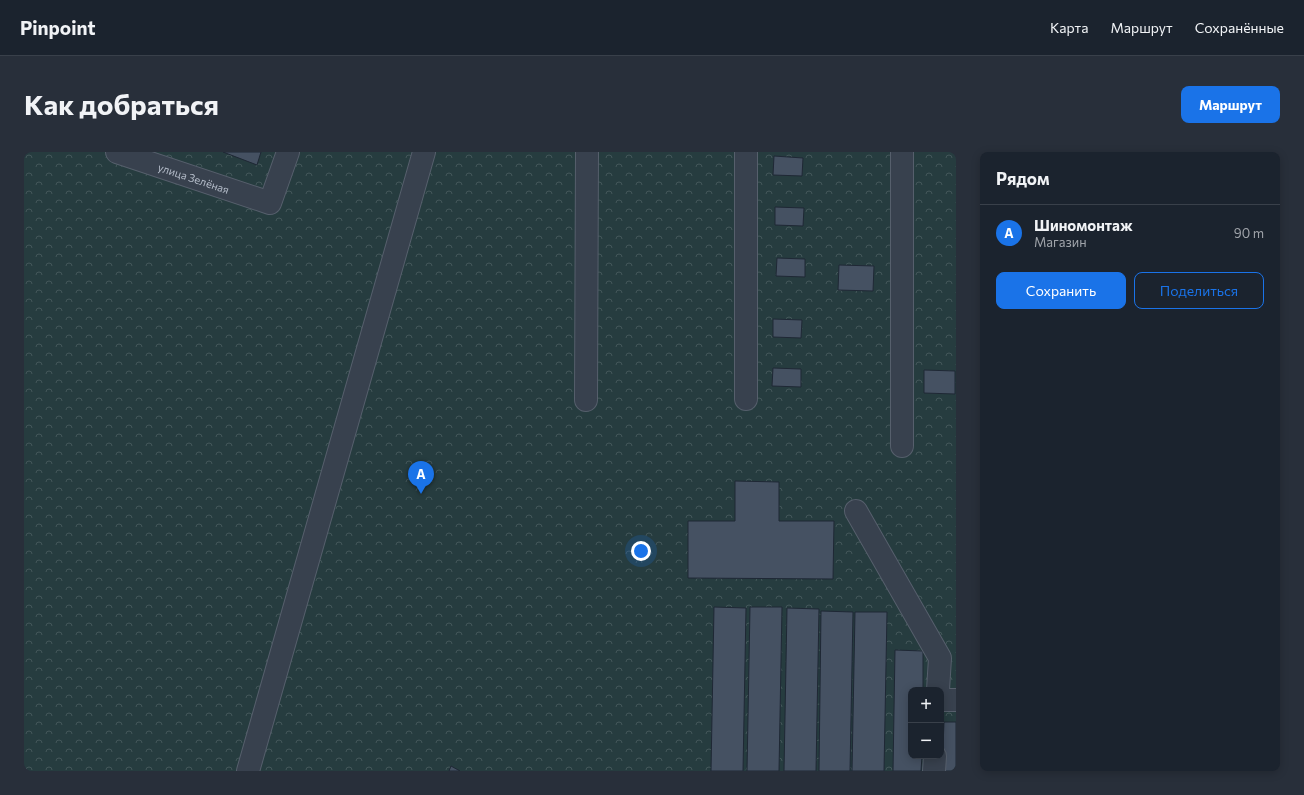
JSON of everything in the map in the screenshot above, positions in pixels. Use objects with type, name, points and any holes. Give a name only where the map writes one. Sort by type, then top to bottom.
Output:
[{"type":"street","name":"улица Зелёная","points":[[117,152],[270,203],[288,152]]},
{"type":"street","points":[[248,771],[424,152]]},
{"type":"street","points":[[586,400],[587,152]]},
{"type":"street","points":[[746,152],[746,399]]},
{"type":"street","points":[[902,152],[902,446]]},
{"type":"street","points":[[856,511],[940,658],[938,687]]},
{"type":"street","points":[[944,700],[956,700]]},
{"type":"street","points":[[934,759],[934,771]]},
{"type":"green space","points":[[24,152],[956,152],[956,771],[24,771]]},
{"type":"building","points":[[223,152],[261,152],[257,165]]},
{"type":"building","points":[[774,156],[803,158],[802,176],[773,175]]},
{"type":"building","points":[[775,207],[804,208],[803,226],[775,225]]},
{"type":"building","points":[[777,258],[805,259],[805,277],[776,276]]},
{"type":"building","points":[[839,265],[874,266],[873,291],[838,290]]},
{"type":"building","points":[[773,319],[802,320],[801,338],[773,337]]},
{"type":"building","points":[[773,368],[801,369],[801,387],[772,386]]},
{"type":"building","points":[[924,370],[955,371],[955,394],[924,393]]},
{"type":"building","points":[[735,481],[779,482],[779,521],[834,521],[833,579],[688,578],[688,521],[735,521]]},
{"type":"building","points":[[714,607],[746,608],[743,771],[711,771]]},
{"type":"building","points":[[750,607],[782,607],[779,771],[747,771]]},
{"type":"building","points":[[787,608],[819,609],[816,771],[784,771]]},
{"type":"building","points":[[821,611],[853,612],[850,771],[819,771]]},
{"type":"building","points":[[855,612],[887,612],[884,771],[852,771]]},
{"type":"building","points":[[895,650],[923,651],[923,687],[908,687],[908,759],[922,759],[921,771],[893,771]]},
{"type":"building","points":[[944,722],[956,722],[956,771],[942,771],[942,759],[944,759]]},
{"type":"building","points":[[451,766],[460,771],[449,771]]},
{"type":"place","name":"Шиномонтаж","points":[[421,494]]}]
